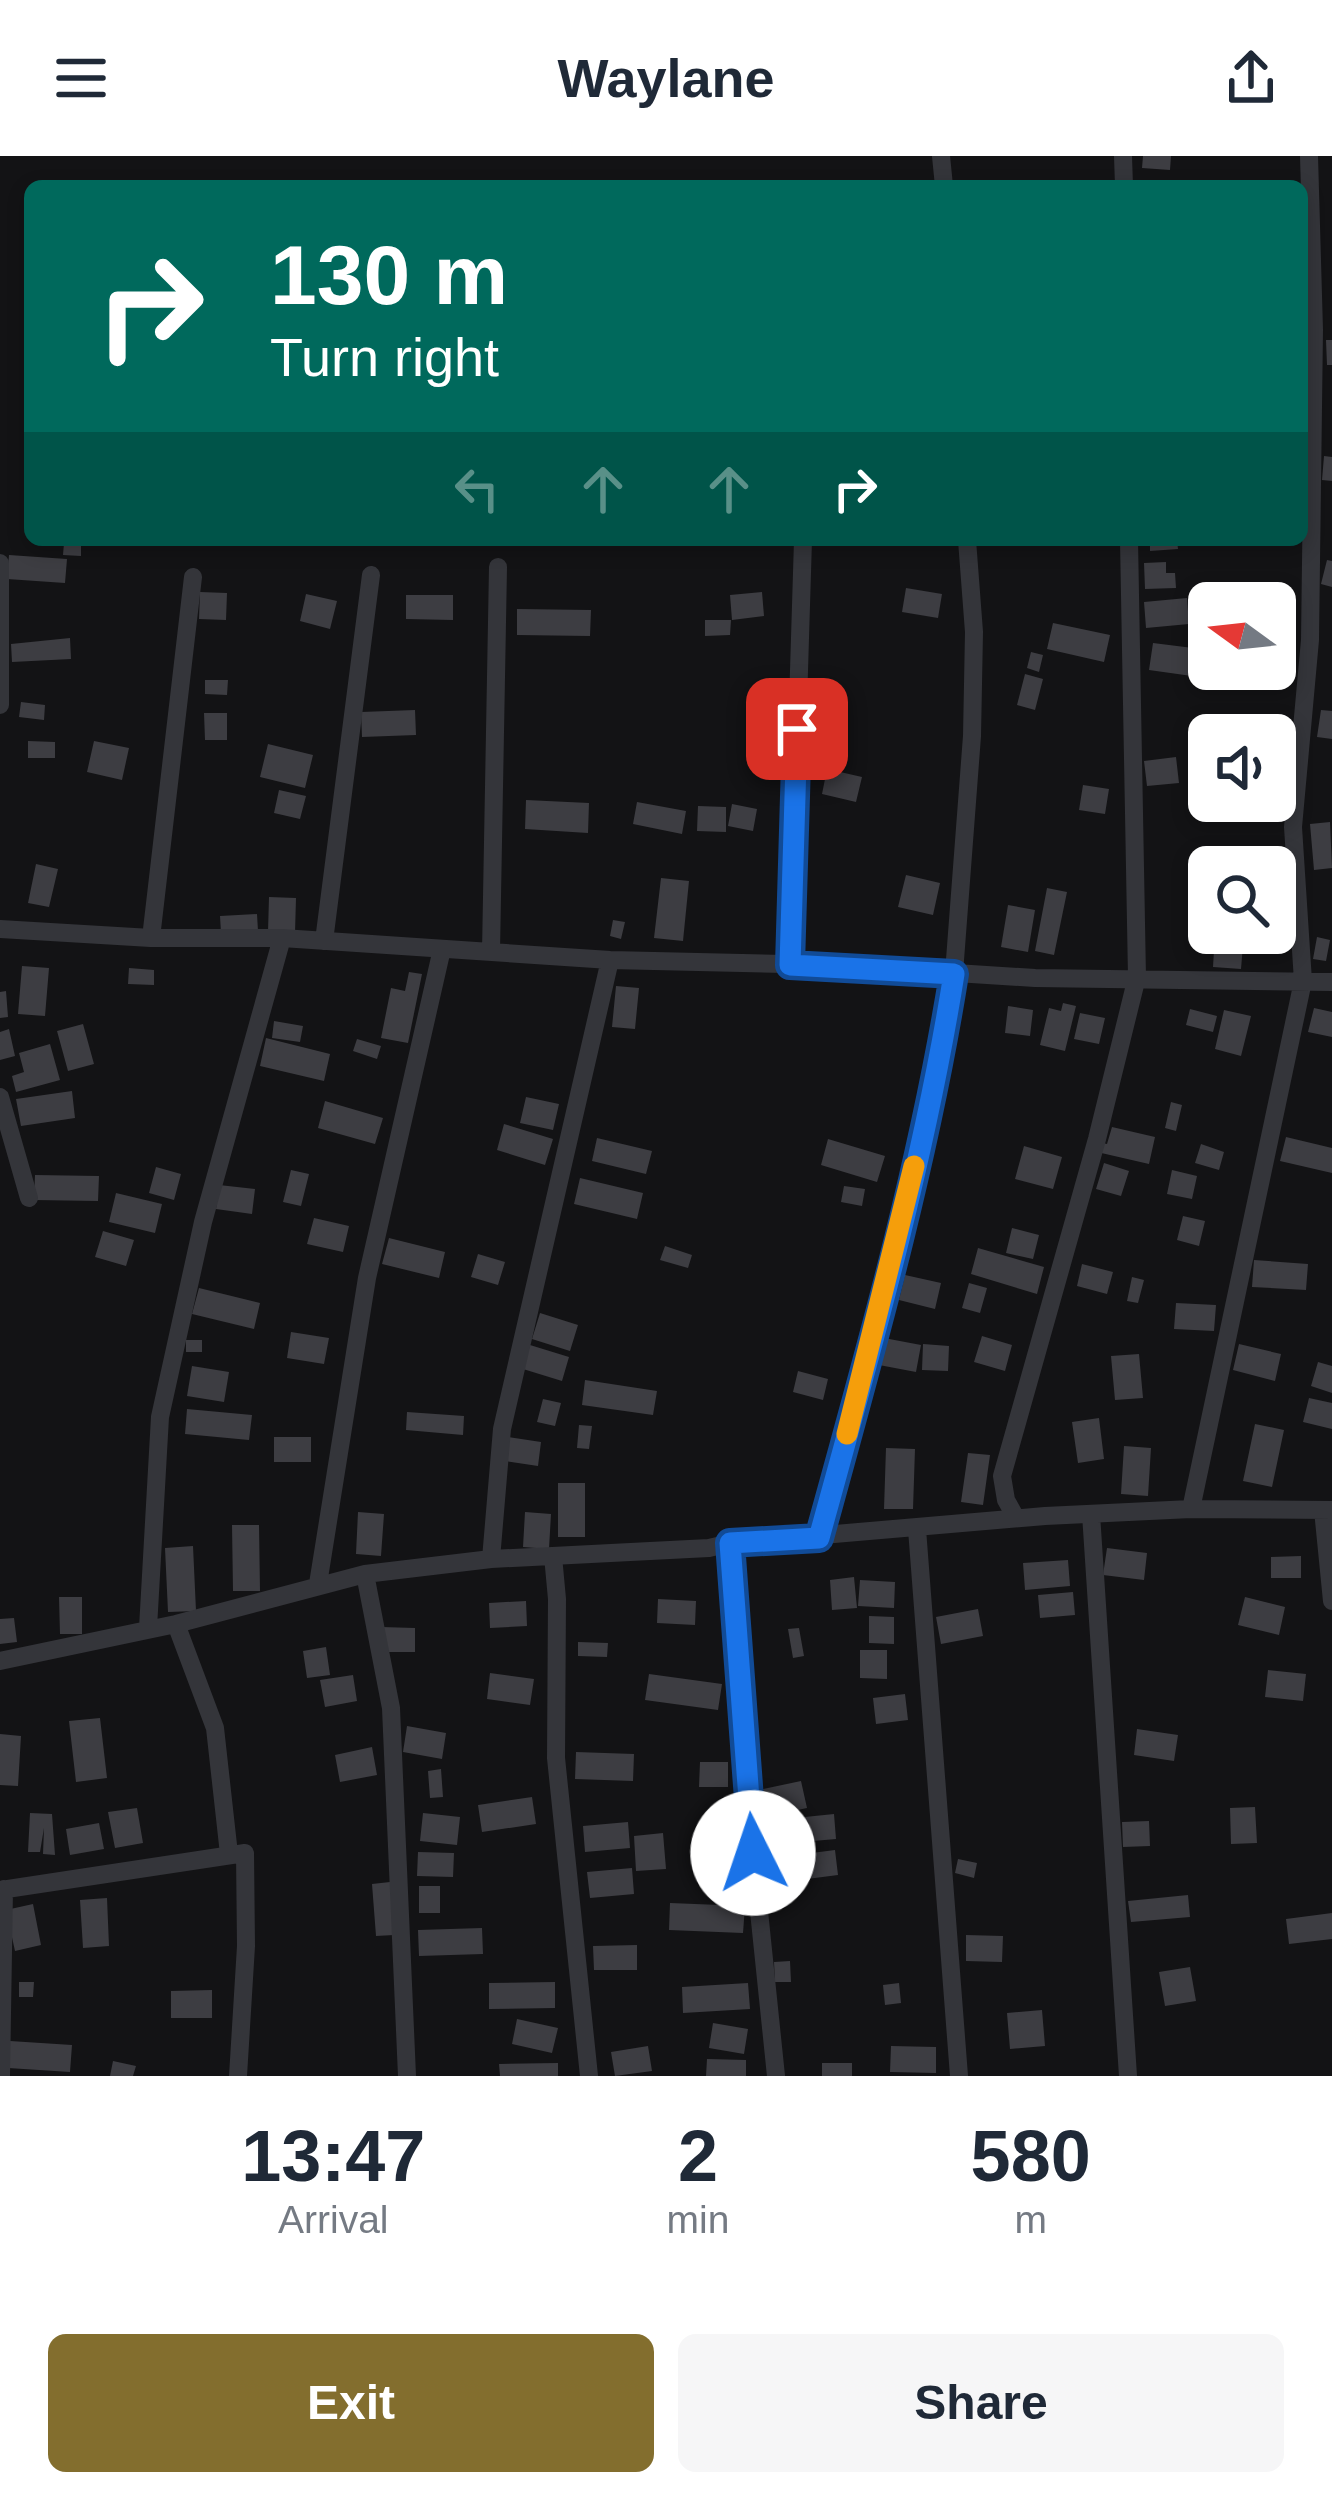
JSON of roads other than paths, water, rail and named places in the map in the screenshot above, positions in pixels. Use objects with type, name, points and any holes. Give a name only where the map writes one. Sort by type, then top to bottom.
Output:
[{"type":"street","points":[[1191,1510],[1303,981],[1293,827],[1310,640],[1314,331],[1309,156]]},
{"type":"street","points":[[790,965],[803,546]]},
{"type":"street","points":[[819,1538],[938,1077],[954,974],[972,736],[974,632],[967,546]]},
{"type":"street","points":[[1016,1518],[1002,1476],[1097,1139],[1137,977],[1129,546]]},
{"type":"street","points":[[0,562],[0,704]]},
{"type":"street","points":[[491,952],[498,567]]},
{"type":"street","points":[[324,940],[371,575]]},
{"type":"street","points":[[151,938],[193,577]]},
{"type":"street","points":[[0,929],[151,938],[282,938],[610,960],[954,974],[1332,982]]},
{"type":"street","points":[[148,1628],[160,1417],[203,1222],[282,938]]},
{"type":"street","points":[[318,1584],[367,1278],[442,949]]},
{"type":"street","points":[[491,1559],[502,1429],[610,960]]},
{"type":"street","points":[[0,1097],[29,1198]]},
{"type":"street","points":[[0,1661],[176,1624],[364,1574],[491,1559],[709,1548],[917,1529],[948,1522],[1091,1514],[1328,1510],[1332,1601]]},
{"type":"street","points":[[1091,1514],[1128,2076]]},
{"type":"street","points":[[917,1529],[959,2076]]},
{"type":"street","points":[[730,1543],[753,1853],[776,2076]]},
{"type":"street","points":[[553,1556],[556,1758],[589,2076]]},
{"type":"street","points":[[364,1574],[391,1708],[406,2076]]},
{"type":"street","points":[[176,1624],[215,1728],[229,1854]]},
{"type":"street","points":[[2,2076],[2,1890],[245,1853],[238,2076]]}]
